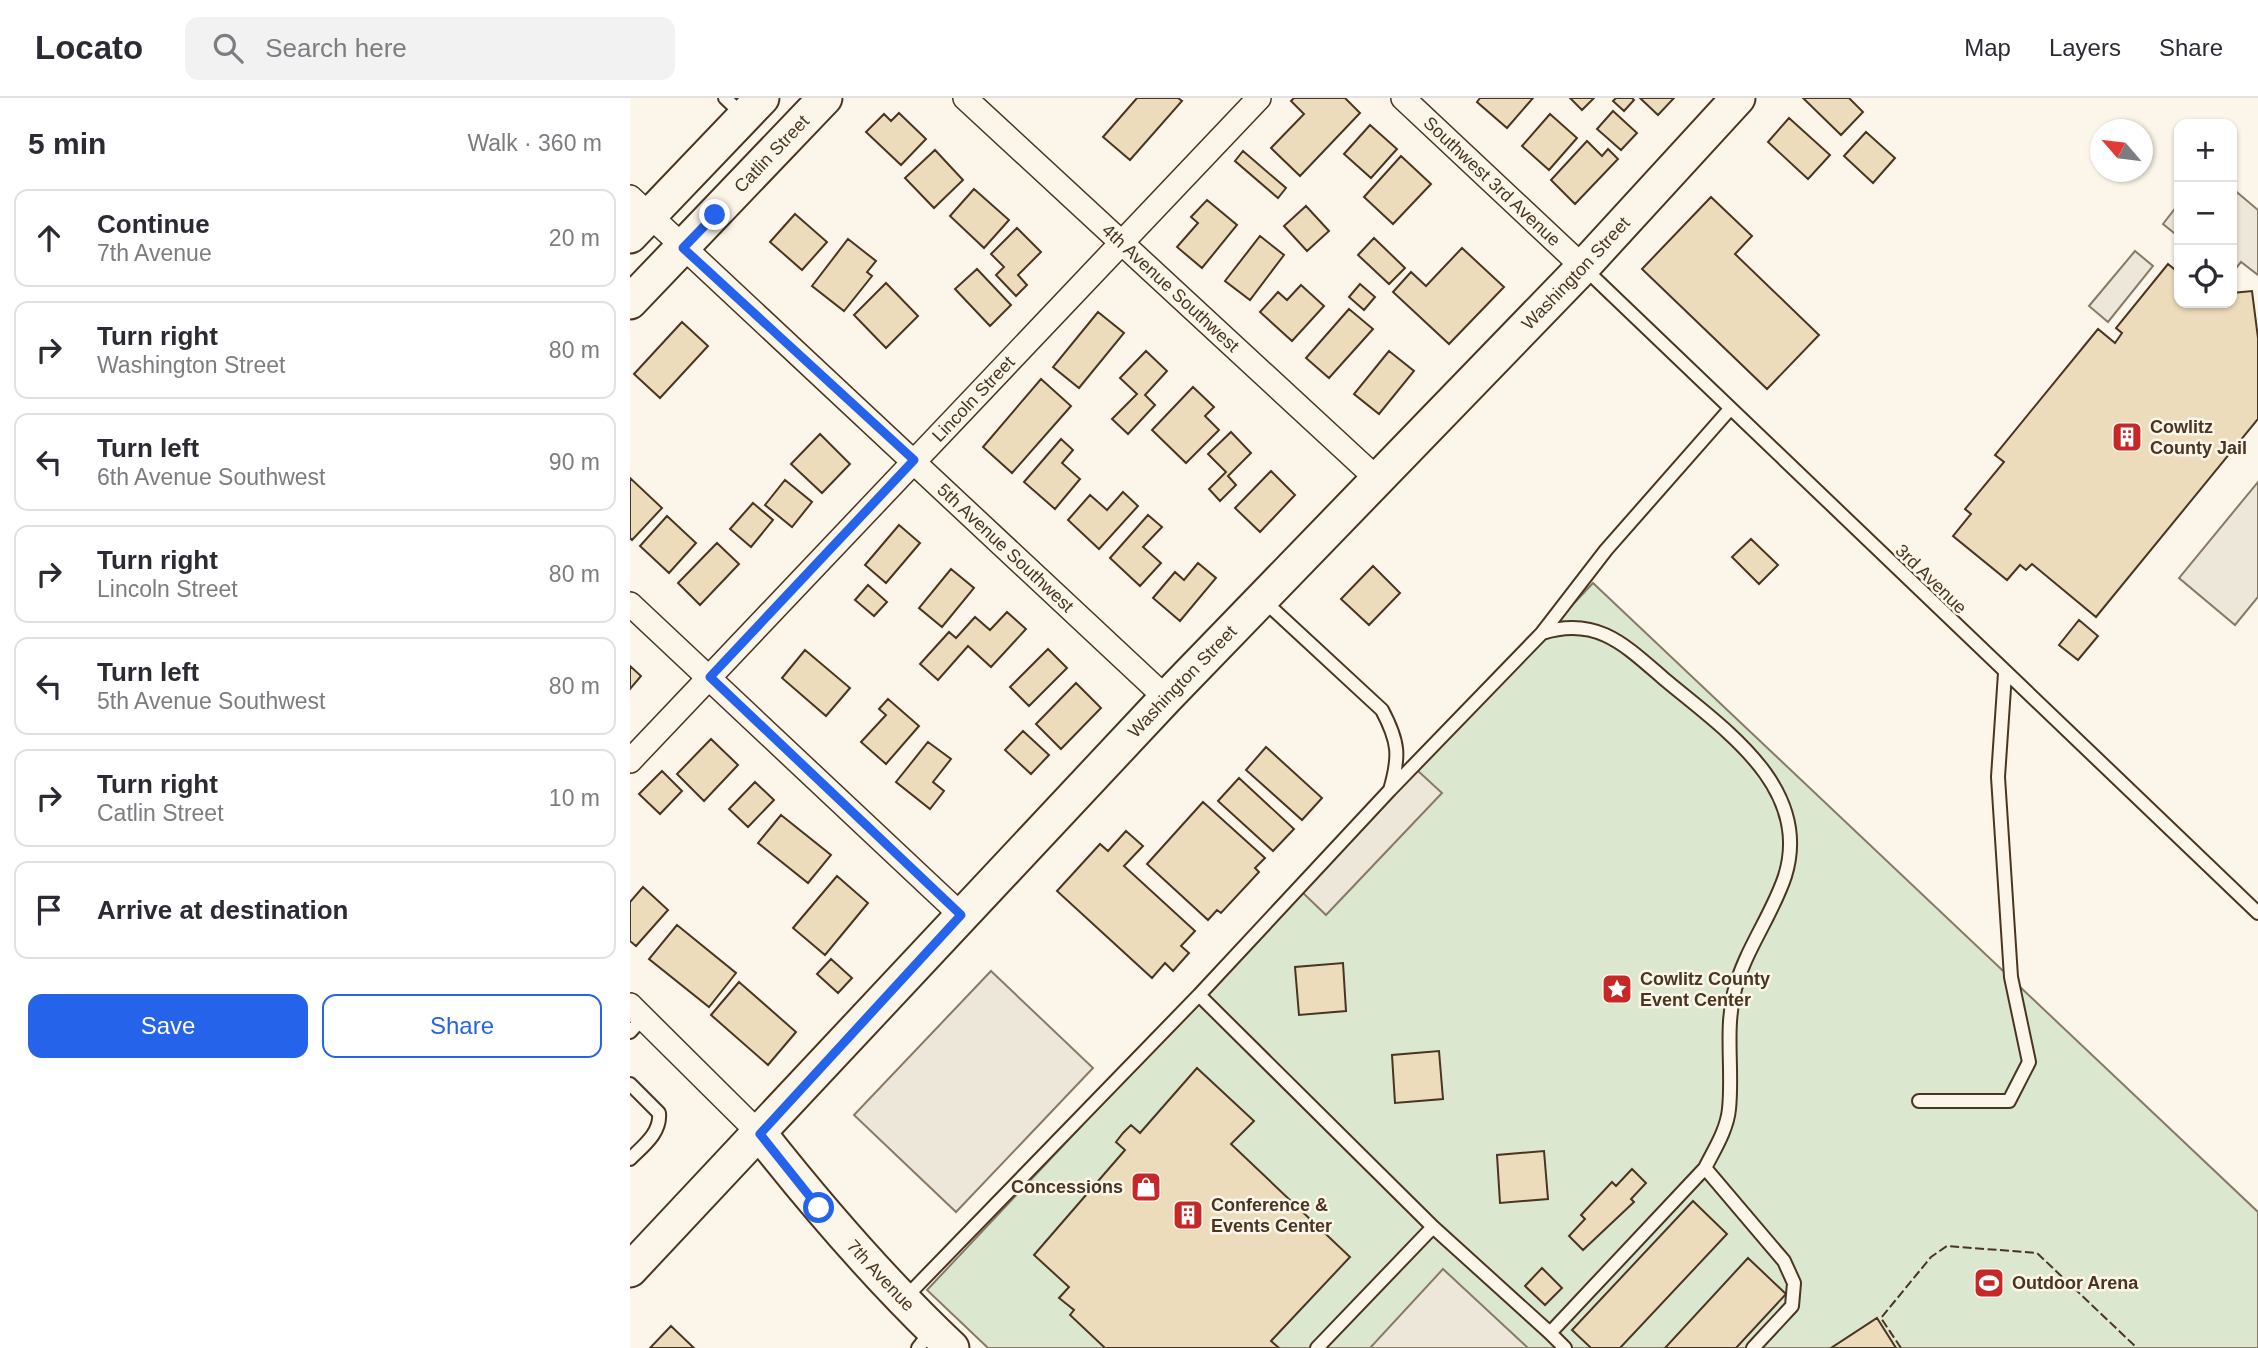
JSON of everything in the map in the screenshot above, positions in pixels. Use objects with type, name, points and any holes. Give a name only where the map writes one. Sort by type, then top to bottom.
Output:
[{"type":"street","name":"Catlin Street","points":[[630,302],[825,98]]},
{"type":"street","name":"4th Avenue Southwest","points":[[965,98],[1123,241],[1376,478]]},
{"type":"street","name":"Lincoln Street","points":[[630,761],[1259,98]]},
{"type":"street","name":"Southwest 3rd Avenue","points":[[1403,98],[1583,267]]},
{"type":"street","name":"Washington Street","points":[[630,1270],[1261,598],[1583,267],[1738,98]]},
{"type":"street","points":[[636,216],[744,104]]},
{"type":"street","name":"5th Avenue Southwest","points":[[636,216],[683,248],[914,460],[1166,698]]},
{"type":"street","points":[[630,604],[961,915]]},
{"type":"street","points":[[634,1019],[760,1134]]},
{"type":"street","name":"7th Avenue","points":[[760,1134],[819,1208],[902,1301],[934,1342]]},
{"type":"lane","name":"3rd Avenue","points":[[1583,267],[2258,913]]},
{"type":"lane","points":[[902,1301],[1199,995],[1390,790],[1542,633],[1606,550],[1730,409]]},
{"type":"lane","points":[[1261,598],[1382,710],[1394,733],[1399,760],[1390,790]]},
{"type":"lane","points":[[1542,633],[1566,626],[1592,628],[1638,657],[1753,754],[1776,788],[1786,819],[1790,850],[1784,877],[1752,944],[1734,993],[1729,1111],[1722,1135],[1705,1168],[1550,1333]]},
{"type":"lane","points":[[1919,1101],[2009,1101],[2029,1062],[2011,978],[1998,777],[2005,673]]},
{"type":"lane","points":[[1199,995],[1433,1227],[1564,1348]]},
{"type":"lane","points":[[630,1084],[659,1113],[660,1123],[650,1139],[630,1159]]},
{"type":"lane","points":[[1705,1168],[1784,1261],[1794,1283],[1792,1306],[1753,1348]]},
{"type":"lane","points":[[1317,1348],[1433,1227]]},
{"type":"green space","name":"Cowlitz County Event Center","points":[[1593,583],[2258,1212],[2258,1348],[988,1348],[927,1290]]},
{"type":"shaded area","points":[[2237,192],[2258,210],[2258,275],[2241,262],[2237,267]]},
{"type":"shaded area","points":[[2174,210],[2174,233],[2163,224]]},
{"type":"shaded area","points":[[2135,251],[2153,266],[2108,322],[2089,306]]},
{"type":"shaded area","points":[[2258,482],[2258,597],[2235,625],[2179,578]]},
{"type":"shaded area","points":[[1417,770],[1442,793],[1326,915],[1302,892]]},
{"type":"shaded area","points":[[991,971],[1093,1068],[956,1212],[854,1115]]},
{"type":"shaded area","points":[[1443,1269],[1528,1348],[1370,1348]]},
{"type":"building","points":[[1137,98],[1178,98],[1182,101],[1130,160],[1103,137]]},
{"type":"building","points":[[1294,98],[1345,98],[1360,113],[1300,176],[1271,148],[1304,114],[1291,101]]},
{"type":"building","points":[[1480,98],[1533,98],[1507,128],[1477,102]]},
{"type":"building","points":[[1570,98],[1594,98],[1582,110]]},
{"type":"building","points":[[1616,98],[1634,100],[1624,111],[1613,101]]},
{"type":"building","points":[[1640,98],[1674,98],[1658,115]]},
{"type":"building","points":[[1803,98],[1849,98],[1863,112],[1841,135]]},
{"type":"building","points":[[1613,111],[1637,133],[1621,150],[1597,129]]},
{"type":"building","points":[[899,113],[926,139],[901,165],[866,132],[884,114],[891,121]]},
{"type":"building","points":[[1550,114],[1577,138],[1549,170],[1522,146]]},
{"type":"building","points":[[1789,118],[1830,155],[1808,179],[1768,142]]},
{"type":"building","points":[[1370,125],[1397,149],[1371,178],[1344,154]]},
{"type":"building","points":[[1866,132],[1895,158],[1873,183],[1844,156]]},
{"type":"building","points":[[1587,141],[1602,156],[1608,149],[1618,159],[1575,204],[1551,180]]},
{"type":"building","points":[[935,150],[963,180],[934,208],[905,178]]},
{"type":"building","points":[[1243,151],[1286,188],[1278,198],[1235,161]]},
{"type":"building","points":[[1401,156],[1431,184],[1393,224],[1364,197]]},
{"type":"building","points":[[974,189],[1009,220],[984,248],[950,216]]},
{"type":"building","points":[[1711,197],[1752,236],[1735,254],[1819,335],[1767,389],[1642,269]]},
{"type":"building","points":[[1207,200],[1237,225],[1202,268],[1177,247],[1198,223],[1191,217]]},
{"type":"building","points":[[1306,206],[1329,231],[1307,251],[1284,226]]},
{"type":"building","points":[[795,214],[827,242],[802,270],[770,242]]},
{"type":"building","points":[[1017,228],[1041,252],[1018,275],[1027,285],[1016,296],[996,275],[1004,267],[991,254]]},
{"type":"building","points":[[1260,236],[1284,255],[1250,300],[1225,281]]},
{"type":"building","points":[[1374,238],[1405,268],[1389,284],[1358,255]]},
{"type":"building","points":[[848,239],[876,261],[867,272],[872,276],[844,311],[812,286]]},
{"type":"building","points":[[1462,248],[1504,287],[1449,344],[1393,292],[1411,272],[1426,286]]},
{"type":"building","name":"Cowlitz County Jail","points":[[2168,264],[2174,269],[2174,308],[2237,308],[2237,292],[2252,291],[2258,338],[2258,419],[2096,617],[2032,564],[2026,570],[2020,565],[2007,580],[1953,536],[1971,514],[1965,509],[2004,462],[1995,455],[2098,329],[2115,343],[2122,333],[2116,328]]},
{"type":"building","points":[[977,269],[1011,305],[990,326],[955,289]]},
{"type":"building","points":[[886,283],[918,316],[886,348],[854,315]]},
{"type":"building","points":[[1360,284],[1375,297],[1364,310],[1349,297]]},
{"type":"building","points":[[1301,285],[1324,306],[1292,341],[1260,312],[1278,292],[1287,300]]},
{"type":"building","points":[[1349,309],[1373,329],[1329,378],[1306,358]]},
{"type":"building","points":[[1098,312],[1124,333],[1079,388],[1053,367]]},
{"type":"building","points":[[682,322],[708,346],[660,398],[634,374]]},
{"type":"building","points":[[1146,351],[1167,371],[1145,395],[1155,405],[1128,434],[1112,419],[1137,394],[1120,378]]},
{"type":"building","points":[[1389,351],[1414,371],[1379,414],[1354,394]]},
{"type":"building","points":[[1041,379],[1071,406],[1012,473],[983,447]]},
{"type":"building","points":[[1193,387],[1214,407],[1205,416],[1219,430],[1186,463],[1152,430]]},
{"type":"building","points":[[1231,432],[1251,453],[1228,476],[1236,485],[1220,501],[1209,489],[1226,472],[1208,454]]},
{"type":"building","points":[[820,434],[850,464],[822,493],[791,464]]},
{"type":"building","points":[[1061,439],[1073,450],[1062,463],[1080,479],[1055,509],[1024,482]]},
{"type":"building","points":[[1271,471],[1295,495],[1260,532],[1235,508]]},
{"type":"building","points":[[630,478],[662,508],[632,540],[630,538]]},
{"type":"building","points":[[785,480],[812,502],[792,527],[765,505]]},
{"type":"building","points":[[1123,492],[1138,506],[1099,549],[1068,520],[1090,495],[1107,510]]},
{"type":"building","points":[[753,503],[773,520],[751,547],[730,529]]},
{"type":"building","points":[[1148,515],[1162,527],[1143,547],[1161,563],[1140,586],[1110,558]]},
{"type":"building","points":[[667,516],[696,543],[669,573],[640,546]]},
{"type":"building","points":[[899,525],[920,543],[886,583],[865,565]]},
{"type":"building","points":[[1751,539],[1778,565],[1759,584],[1732,557]]},
{"type":"building","points":[[717,543],[739,564],[700,605],[678,583]]},
{"type":"building","points":[[1198,563],[1216,578],[1180,621],[1153,598],[1175,572],[1184,580]]},
{"type":"building","points":[[1373,566],[1400,593],[1369,625],[1341,599]]},
{"type":"building","points":[[951,569],[974,588],[942,627],[919,608]]},
{"type":"building","points":[[868,585],[887,602],[874,616],[855,600]]},
{"type":"building","points":[[1007,612],[1026,629],[991,667],[968,646],[938,680],[920,664],[949,632],[956,638],[975,617],[990,630]]},
{"type":"building","points":[[2079,620],[2098,636],[2078,660],[2059,645]]},
{"type":"building","points":[[1048,649],[1067,668],[1029,706],[1010,687]]},
{"type":"building","points":[[805,650],[850,688],[826,716],[782,678]]},
{"type":"building","points":[[630,666],[641,676],[630,689]]},
{"type":"building","points":[[1076,683],[1101,708],[1061,749],[1036,724]]},
{"type":"building","points":[[888,699],[919,726],[886,764],[861,742],[886,715],[879,709]]},
{"type":"building","points":[[1023,731],[1049,755],[1031,774],[1005,750]]},
{"type":"building","points":[[711,739],[738,765],[704,801],[677,774]]},
{"type":"building","points":[[928,742],[951,759],[933,782],[944,791],[930,809],[896,782]]},
{"type":"building","points":[[1266,747],[1322,798],[1302,820],[1246,770]]},
{"type":"building","points":[[662,771],[682,791],[660,814],[639,794]]},
{"type":"building","points":[[1239,778],[1294,829],[1273,851],[1218,801]]},
{"type":"building","points":[[755,782],[774,800],[748,827],[729,809]]},
{"type":"building","points":[[1203,802],[1265,858],[1255,868],[1259,872],[1221,913],[1217,910],[1208,920],[1147,864]]},
{"type":"building","points":[[781,815],[831,855],[808,883],[758,843]]},
{"type":"building","points":[[1126,831],[1143,846],[1124,866],[1195,931],[1181,946],[1189,953],[1173,971],[1165,963],[1152,978],[1057,891],[1100,844],[1108,851]]},
{"type":"building","points":[[837,876],[868,903],[825,955],[793,928]]},
{"type":"building","points":[[643,887],[668,910],[636,946],[630,941],[630,902]]},
{"type":"building","points":[[677,925],[736,973],[709,1007],[649,959]]},
{"type":"building","points":[[831,959],[852,978],[838,993],[817,974]]},
{"type":"building","points":[[1343,963],[1346,1011],[1299,1015],[1295,967]]},
{"type":"building","points":[[739,982],[796,1032],[768,1065],[711,1015]]},
{"type":"building","points":[[1439,1051],[1443,1099],[1395,1103],[1392,1055]]},
{"type":"building","name":"Conference & Events Center","points":[[1197,1068],[1254,1121],[1231,1144],[1350,1257],[1271,1341],[1279,1348],[1105,1348],[1070,1315],[1074,1310],[1059,1298],[1069,1287],[1034,1255],[1125,1150],[1116,1142],[1123,1133],[1131,1125],[1140,1133]]},
{"type":"building","points":[[1544,1151],[1548,1199],[1500,1203],[1497,1155]]},
{"type":"building","points":[[1632,1169],[1646,1183],[1631,1199],[1634,1202],[1583,1250],[1569,1236],[1585,1219],[1581,1215],[1612,1182],[1616,1186]]},
{"type":"building","points":[[1693,1201],[1727,1234],[1620,1348],[1591,1348],[1572,1330]]},
{"type":"building","points":[[1748,1258],[1786,1294],[1736,1348],[1665,1348]]},
{"type":"building","points":[[1542,1268],[1562,1288],[1545,1305],[1525,1286]]},
{"type":"building","points":[[1877,1318],[1896,1348],[1831,1348]]},
{"type":"building","points":[[671,1326],[694,1348],[650,1348]]},
{"type":"fence","points":[[1901,1348],[1881,1318],[1931,1257],[1947,1246],[2037,1253],[2137,1348]]},
{"type":"place","name":"Cowlitz County Jail","points":[[2127,437]]},
{"type":"place","name":"Cowlitz County Event Center","points":[[1617,989]]},
{"type":"place","name":"Concessions","points":[[1146,1187]]},
{"type":"place","name":"Conference & Events Center","points":[[1188,1215]]},
{"type":"place","name":"Outdoor Arena","points":[[1989,1283]]},
{"type":"route","points":[[715,215],[683,248],[914,460],[710,677],[961,915],[760,1134],[819,1208]]}]
